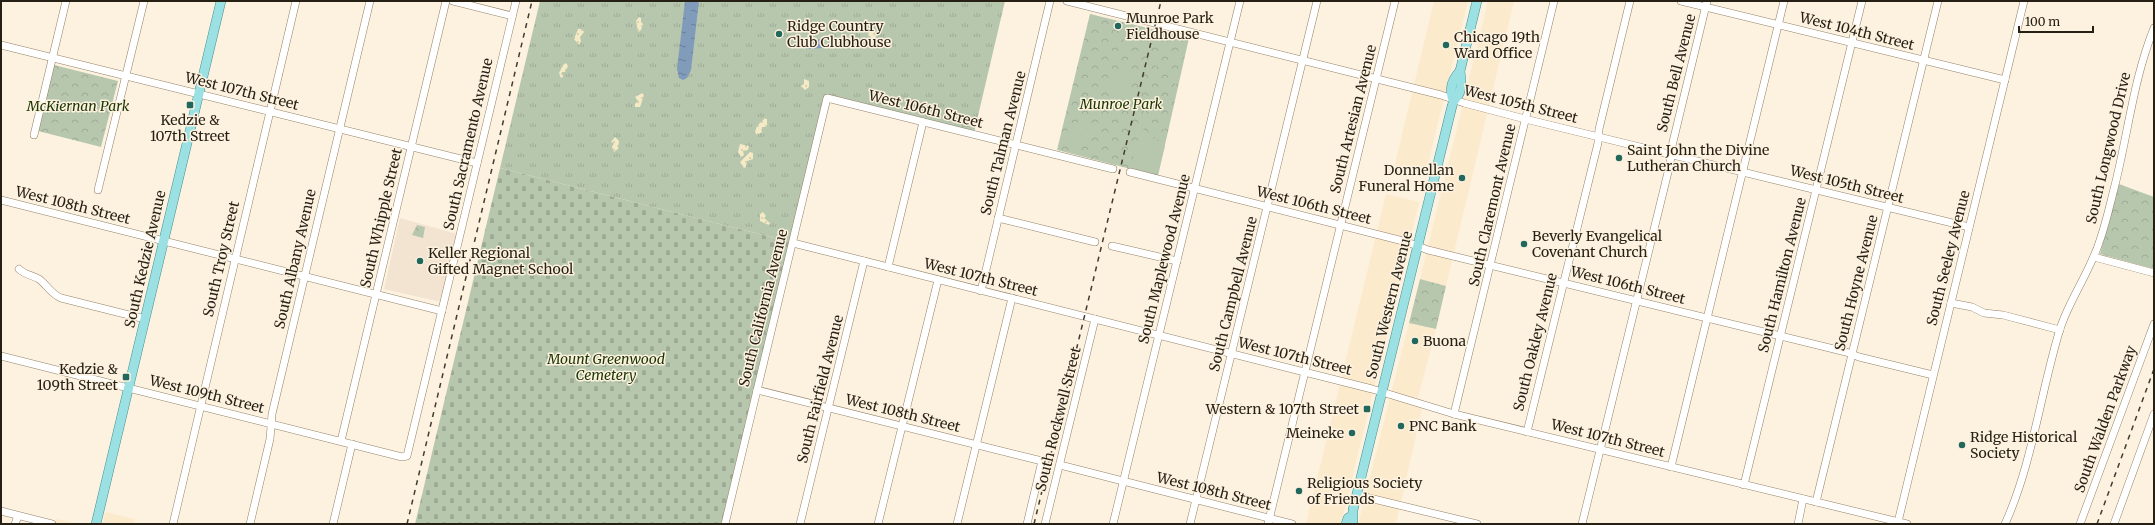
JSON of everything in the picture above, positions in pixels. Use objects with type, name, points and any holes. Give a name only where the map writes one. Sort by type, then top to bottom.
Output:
[{"type":"main road","name":"South Kedzie Avenue","points":[[96,524],[221,1]]},
{"type":"main road","name":"South Western Avenue","points":[[1346,524],[1348,518],[1352,520],[1453,100],[1459,94],[1462,80],[1460,71],[1477,1]]},
{"type":"street","points":[[34,135],[66,1]]},
{"type":"street","points":[[98,190],[144,1]]},
{"type":"street","name":"South Troy Street","points":[[173,524],[296,1]]},
{"type":"street","name":"South Albany Avenue","points":[[250,524],[270,439],[272,414],[370,1]]},
{"type":"street","name":"South Whipple Street","points":[[341,442],[446,1]]},
{"type":"street","points":[[453,1],[512,16]]},
{"type":"street","name":"South Sacramento Avenue","points":[[407,456],[516,1]]},
{"type":"street","name":"South Talman Avenue","points":[[981,290],[1050,1]]},
{"type":"street","name":"West 105th Street","points":[[1067,1],[1303,60],[1525,119],[1969,227]]},
{"type":"street","name":"South Maplewood Avenue","points":[[1113,524],[1240,1]]},
{"type":"street","name":"South Campbell Avenue","points":[[1190,524],[1317,1]]},
{"type":"street","name":"South Artesian Avenue","points":[[1269,521],[1395,1]]},
{"type":"street","name":"South Claremont Avenue","points":[[1454,414],[1554,1]]},
{"type":"street","name":"South Oakley Avenue","points":[[1527,432],[1599,136],[1630,1]]},
{"type":"street","name":"West 104th Street","points":[[1681,1],[1706,4],[1778,25],[2004,80]]},
{"type":"street","points":[[1671,467],[1784,1]]},
{"type":"street","name":"South Hamilton Avenue","points":[[1744,484],[1862,1]]},
{"type":"street","name":"South Hoyne Avenue","points":[[1816,502],[1938,1]]},
{"type":"street","name":"South Seeley Avenue","points":[[1898,522],[2024,1]]},
{"type":"street","name":"South Bell Avenue","points":[[1582,524],[1706,4]]},
{"type":"street","name":"South Longwood Drive","points":[[2005,524],[2024,475],[2060,330],[2072,300],[2094,257],[2120,165],[2138,76],[2154,28]]},
{"type":"street","name":"West 107th Street","points":[[1,45],[477,163]]},
{"type":"street","name":"West 106th Street","points":[[827,98],[1113,169]]},
{"type":"street","name":"South California Avenue","points":[[725,524],[827,98]]},
{"type":"street","points":[[888,267],[924,122]]},
{"type":"street","name":"West 106th Street","points":[[1130,172],[1341,225],[1490,265],[1636,300],[1933,375]]},
{"type":"street","name":"West 108th Street","points":[[1,200],[442,311]]},
{"type":"street","points":[[998,218],[1096,242]]},
{"type":"street","name":"West 107th Street","points":[[793,243],[1305,372],[1382,392],[1454,414],[1744,484],[1885,521],[1907,524]]},
{"type":"street","points":[[1112,246],[1177,262]]},
{"type":"street","points":[[2094,257],[2154,272]]},
{"type":"street","name":"South Fairfield Avenue","points":[[800,524],[864,261]]},
{"type":"street","points":[[19,269],[26,275],[40,280],[52,293],[61,298],[145,319]]},
{"type":"street","points":[[878,524],[938,280]]},
{"type":"street","points":[[957,524],[1012,298]]},
{"type":"street","points":[[1951,303],[1972,307],[1984,313],[2003,315],[2060,330]]},
{"type":"street","name":"South Rockwell Street","points":[[1045,524],[1095,319]]},
{"type":"street","name":"South Walden Parkway","points":[[2080,524],[2154,324]]},
{"type":"street","name":"West 109th Street","points":[[1,356],[341,442],[407,456]]},
{"type":"street","name":"West 108th Street","points":[[757,390],[1042,461]]},
{"type":"street","points":[[2114,524],[2154,414]]},
{"type":"street","points":[[333,524],[352,444]]},
{"type":"street","name":"South Rockwell Street","points":[[1027,524],[1042,461]]},
{"type":"street","name":"West 108th Street","points":[[1060,466],[1196,500],[1269,521],[1292,524]]},
{"type":"street","points":[[1357,495],[1477,524]]},
{"type":"street","points":[[1798,524],[1803,499]]},
{"type":"street","points":[[1,511],[52,524]]},
{"type":"street","points":[[16,524],[18,516]]},
{"type":"shaded area","points":[[1434,1],[1468,1],[1425,176],[1394,168]]},
{"type":"shaded area","points":[[1488,1],[1514,1],[1446,286],[1420,279]]},
{"type":"shaded area","points":[[1386,194],[1419,202],[1341,524],[1306,524]]},
{"type":"shaded area","name":"Keller Regional Gifted Magnet School","points":[[400,218],[457,234],[441,302],[384,289]]},
{"type":"shaded area","points":[[1409,323],[1436,329],[1418,398],[1424,400],[1396,524],[1358,524]]},
{"type":"shaded area","points":[[105,512],[135,519],[134,524],[103,524]]},
{"type":"shaded area","points":[[56,519],[80,524],[55,524]]},
{"type":"green space","points":[[540,1],[1005,1],[974,133],[826,96],[790,242],[500,168]]},
{"type":"green space","name":"Munroe Park","points":[[1090,14],[1189,38],[1158,176],[1057,150]]},
{"type":"green space","points":[[805,26],[826,32],[826,35],[833,36],[832,39],[827,37],[828,48],[806,52],[795,49]]},
{"type":"green space","points":[[1135,27],[1144,35],[1132,48],[1123,39]]},
{"type":"green space","points":[[1171,37],[1181,41],[1184,46],[1184,53],[1164,132],[1160,139],[1152,141],[1142,135],[1141,124],[1160,47],[1165,40]],"holes":[[[1168,39],[1179,41],[1182,45],[1183,53],[1163,131],[1159,137],[1152,139],[1144,135],[1143,124],[1161,47]]]},
{"type":"green space","name":"McKiernan Park","points":[[54,65],[118,81],[101,147],[38,131]]},
{"type":"green space","points":[[1112,69],[1130,74],[1133,80],[1128,97],[1114,97],[1107,91],[1107,81]]},
{"type":"green space","points":[[1074,122],[1081,122],[1090,133],[1089,141],[1081,148],[1065,145],[1063,142],[1070,124]]},
{"type":"green space","points":[[1138,139],[1165,146],[1158,172],[1131,165]]},
{"type":"green space","name":"Mount Greenwood Cemetery","points":[[500,168],[790,242],[722,524],[415,524]]},
{"type":"green space","points":[[2119,184],[2154,197],[2154,269],[2100,254]]},
{"type":"green space","points":[[417,225],[425,227],[423,238],[412,235]]},
{"type":"green space","points":[[1420,279],[1446,286],[1436,329],[1409,323]]},
{"type":"sand","points":[[639,17],[641,18],[641,22],[643,24],[641,30],[638,32],[636,21]]},
{"type":"sand","points":[[578,29],[582,29],[584,32],[580,37],[581,41],[579,45],[574,39]]},
{"type":"sand","points":[[869,32],[874,32],[876,36],[871,47],[869,45],[871,37],[868,35]]},
{"type":"sand","points":[[566,63],[568,66],[565,72],[562,72],[563,77],[561,78],[559,73],[563,65]]},
{"type":"sand","points":[[804,79],[809,81],[809,87],[805,90],[801,86],[804,84]]},
{"type":"sand","points":[[642,93],[644,95],[640,107],[635,107],[635,104],[638,101],[635,97]]},
{"type":"sand","points":[[765,118],[767,119],[767,127],[762,127],[762,132],[757,135],[755,132],[757,126]]},
{"type":"sand","points":[[615,137],[619,141],[618,149],[614,152],[612,147],[614,143],[611,142]]},
{"type":"sand","points":[[740,144],[749,146],[748,150],[743,151],[744,155],[741,157],[738,152]]},
{"type":"sand","points":[[750,152],[753,153],[753,159],[747,161],[746,167],[744,168],[740,162]]},
{"type":"sand","points":[[763,212],[766,216],[764,218],[770,223],[769,225],[760,221],[760,214]]},
{"type":"water","points":[[685,1],[699,1],[691,70],[687,78],[683,80],[679,78],[677,69]]},
{"type":"water","points":[[821,39],[823,48],[806,49],[806,42]]},
{"type":"railway","points":[[407,524],[532,1]]},
{"type":"railway","points":[[1034,524],[1161,1]]},
{"type":"railway","points":[[2097,524],[2154,369]]},
{"type":"place","name":"Munroe Park Fieldhouse","points":[[1118,26]]},
{"type":"place","name":"Ridge Country Club Clubhouse","points":[[779,34]]},
{"type":"place","name":"Chicago 19th Ward Office","points":[[1446,45]]},
{"type":"place","name":"Kedzie & 107th Street","points":[[190,105]]},
{"type":"place","name":"Saint John the Divine Lutheran Church","points":[[1619,158]]},
{"type":"place","name":"Donnellan Funeral Home","points":[[1462,178]]},
{"type":"place","name":"Beverly Evangelical Covenant Church","points":[[1524,244]]},
{"type":"place","name":"Keller Regional Gifted Magnet School","points":[[420,261]]},
{"type":"place","name":"Buona","points":[[1415,341]]},
{"type":"place","name":"Kedzie & 109th Street","points":[[126,377]]},
{"type":"place","name":"Western & 107th Street","points":[[1367,409]]},
{"type":"place","name":"PNC Bank","points":[[1401,426]]},
{"type":"place","name":"Meineke","points":[[1352,433]]},
{"type":"place","name":"Ridge Historical Society","points":[[1962,445]]},
{"type":"place","name":"Religious Society of Friends","points":[[1299,491]]}]
